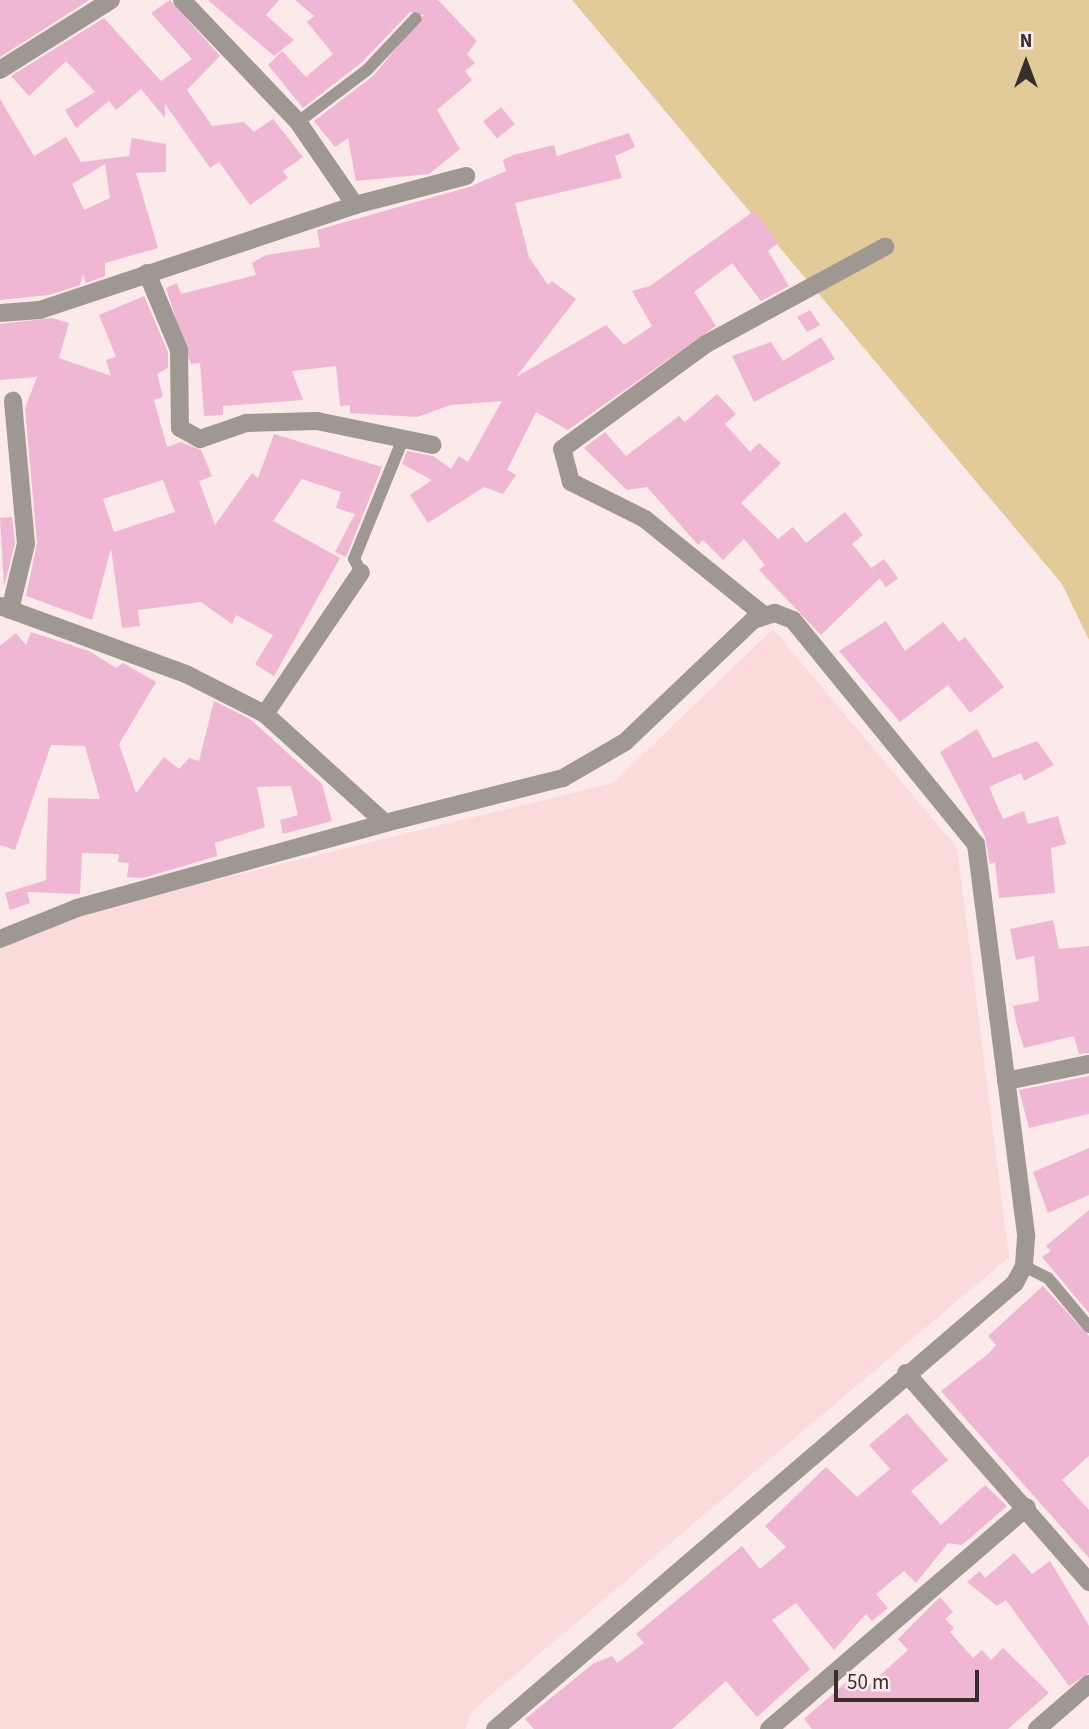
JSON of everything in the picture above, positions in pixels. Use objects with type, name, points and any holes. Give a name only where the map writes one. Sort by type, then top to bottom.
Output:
[{"type":"street","points":[[182,0],[298,122],[355,205]]},
{"type":"street","points":[[0,70],[107,1]]},
{"type":"street","points":[[0,313],[40,310],[355,205],[466,176]]},
{"type":"street","points":[[765,616],[645,519],[571,482],[562,449],[706,344],[885,247]]},
{"type":"street","points":[[147,273],[179,350],[180,428],[200,439],[246,423],[317,421],[433,445]]},
{"type":"street","points":[[13,401],[26,544],[5,608],[186,674],[265,714],[385,823]]},
{"type":"street","points":[[265,714],[361,572]]},
{"type":"street","points":[[0,939],[77,908],[385,823],[563,778],[625,742],[753,620],[765,616],[793,620],[976,844],[1006,1080],[1024,1266],[1015,1283],[906,1373],[495,1729]]},
{"type":"street","points":[[1006,1080],[1089,1064]]},
{"type":"street","points":[[906,1373],[1027,1507],[1089,1582]]},
{"type":"street","points":[[769,1729],[1027,1507]]},
{"type":"street","points":[[1037,1729],[1089,1684]]},
{"type":"lane","points":[[298,122],[367,70],[416,18]]},
{"type":"lane","points":[[361,572],[354,559],[404,439]]},
{"type":"lane","points":[[1024,1266],[1048,1278],[1089,1327]]},
{"type":"shaded area","points":[[572,0],[1089,0],[1089,640],[1062,584]]},
{"type":"shaded area","points":[[773,629],[957,848],[1009,1257],[473,1710],[465,1729],[0,1729],[0,945],[85,912],[613,783]]},
{"type":"building","points":[[0,0],[87,0],[88,1],[0,57]]},
{"type":"building","points":[[170,0],[220,56],[187,90],[212,126],[244,122],[254,132],[273,119],[303,157],[283,171],[288,178],[250,205],[219,162],[210,168],[165,104],[165,118],[141,89],[116,110],[109,101],[76,128],[65,110],[95,92],[66,61],[29,96],[11,76],[104,18],[161,81],[192,59],[151,13]]},
{"type":"building","points":[[208,0],[279,0],[266,15],[294,40],[274,56]]},
{"type":"building","points":[[295,0],[438,0],[477,41],[467,54],[475,63],[465,71],[472,80],[437,110],[460,149],[429,174],[356,181],[348,138],[335,147],[314,121],[373,76],[424,15],[410,12],[361,63],[303,108],[268,65],[282,51],[306,77],[333,54],[307,22],[314,16]]},
{"type":"building","points":[[0,99],[34,156],[66,137],[81,162],[129,156],[132,138],[166,144],[166,172],[136,173],[158,248],[105,263],[105,276],[86,283],[83,274],[80,285],[49,295],[0,300]],"holes":[[[105,164],[110,198],[84,210],[72,184]]]},
{"type":"building","points":[[501,107],[515,124],[497,139],[483,121]]},
{"type":"building","points":[[629,133],[635,147],[615,156],[622,178],[515,203],[529,257],[548,285],[552,281],[576,299],[516,377],[606,325],[624,345],[652,326],[632,291],[650,286],[754,211],[778,243],[768,251],[789,286],[761,301],[732,263],[694,292],[716,326],[568,430],[536,412],[507,470],[516,475],[503,494],[484,487],[428,523],[410,495],[432,480],[402,464],[407,451],[433,456],[451,469],[459,456],[468,462],[502,401],[451,405],[417,417],[350,413],[350,405],[340,406],[336,366],[292,371],[303,400],[223,406],[223,415],[204,416],[200,363],[191,364],[166,288],[177,283],[181,294],[256,275],[252,263],[266,255],[320,247],[317,230],[469,187],[506,171],[503,160],[513,155],[554,145],[557,156]]},
{"type":"building","points":[[144,296],[168,352],[168,368],[157,374],[163,397],[154,400],[167,447],[181,442],[201,450],[212,476],[199,481],[215,525],[252,473],[258,478],[274,434],[382,467],[346,557],[335,552],[355,514],[336,508],[341,492],[302,479],[273,521],[340,558],[274,676],[255,664],[273,635],[236,615],[232,624],[201,602],[138,610],[140,626],[122,628],[111,548],[92,620],[26,596],[37,543],[25,408],[37,377],[0,380],[0,324],[52,318],[69,323],[59,358],[111,376],[106,360],[116,357],[99,315]],"holes":[[[163,480],[175,512],[114,532],[103,499]]]},
{"type":"building","points":[[810,310],[820,325],[807,332],[797,317]]},
{"type":"building","points":[[821,337],[835,359],[754,402],[732,356],[771,342],[783,361]]},
{"type":"building","points":[[717,394],[736,414],[725,424],[750,452],[759,443],[781,463],[741,503],[778,539],[793,527],[806,543],[845,512],[863,535],[852,544],[880,578],[821,635],[759,570],[765,565],[744,539],[723,560],[703,540],[698,545],[647,487],[627,490],[584,448],[605,432],[626,456],[679,416],[685,422]]},
{"type":"building","points":[[12,517],[15,543],[4,587],[0,518]]},
{"type":"building","points":[[884,559],[898,578],[886,587],[872,568]]},
{"type":"building","points":[[886,621],[905,651],[943,622],[959,642],[965,637],[1004,687],[970,713],[948,685],[900,722],[839,651]]},
{"type":"building","points":[[31,632],[89,651],[116,668],[123,663],[156,682],[119,744],[136,793],[164,757],[179,769],[189,758],[199,761],[214,701],[250,719],[322,784],[332,821],[283,834],[280,820],[298,815],[291,786],[257,787],[265,827],[215,843],[217,856],[143,878],[127,877],[129,863],[118,862],[119,854],[82,853],[80,894],[27,892],[30,903],[10,910],[5,893],[46,880],[48,798],[100,799],[85,746],[51,745],[15,850],[0,845],[0,646],[16,633],[26,645]]},
{"type":"building","points":[[977,729],[993,758],[1037,741],[1054,765],[1024,781],[1021,773],[989,787],[1003,819],[1024,811],[1028,824],[1058,816],[1066,844],[1051,848],[1055,893],[999,898],[995,862],[990,864],[985,837],[940,752]]},
{"type":"building","points":[[1053,920],[1059,949],[1089,946],[1089,1053],[1079,1054],[1074,1036],[1024,1048],[1017,1026],[1013,1006],[1039,1001],[1034,956],[1016,960],[1010,929]]},
{"type":"building","points":[[1089,1076],[1089,1114],[1029,1128],[1019,1090]]},
{"type":"building","points":[[1089,1148],[1089,1195],[1048,1213],[1033,1172]]},
{"type":"building","points":[[1089,1210],[1089,1313],[1042,1257],[1051,1251],[1046,1246]]},
{"type":"building","points":[[1043,1286],[1089,1336],[1089,1456],[1062,1480],[1089,1510],[1089,1558],[941,1391],[988,1354],[996,1345],[988,1336]]},
{"type":"building","points":[[907,1413],[948,1460],[911,1491],[941,1525],[985,1485],[1007,1506],[962,1545],[948,1543],[916,1583],[904,1571],[876,1594],[888,1608],[872,1621],[866,1614],[834,1650],[796,1603],[772,1620],[810,1669],[757,1717],[726,1681],[672,1729],[534,1729],[525,1719],[594,1663],[612,1656],[617,1663],[644,1643],[636,1634],[742,1546],[760,1569],[786,1547],[765,1526],[826,1467],[857,1497],[890,1469],[869,1445]]},
{"type":"building","points":[[1014,1553],[1032,1574],[1050,1561],[1089,1626],[1089,1673],[1069,1686],[1006,1600],[997,1606],[967,1582],[980,1571],[985,1578]]},
{"type":"building","points":[[940,1597],[953,1612],[945,1619],[954,1628],[950,1632],[973,1658],[982,1650],[991,1660],[1003,1648],[1049,1693],[1008,1729],[812,1729],[804,1719],[843,1685],[857,1674],[868,1686],[908,1650],[898,1639]]}]
